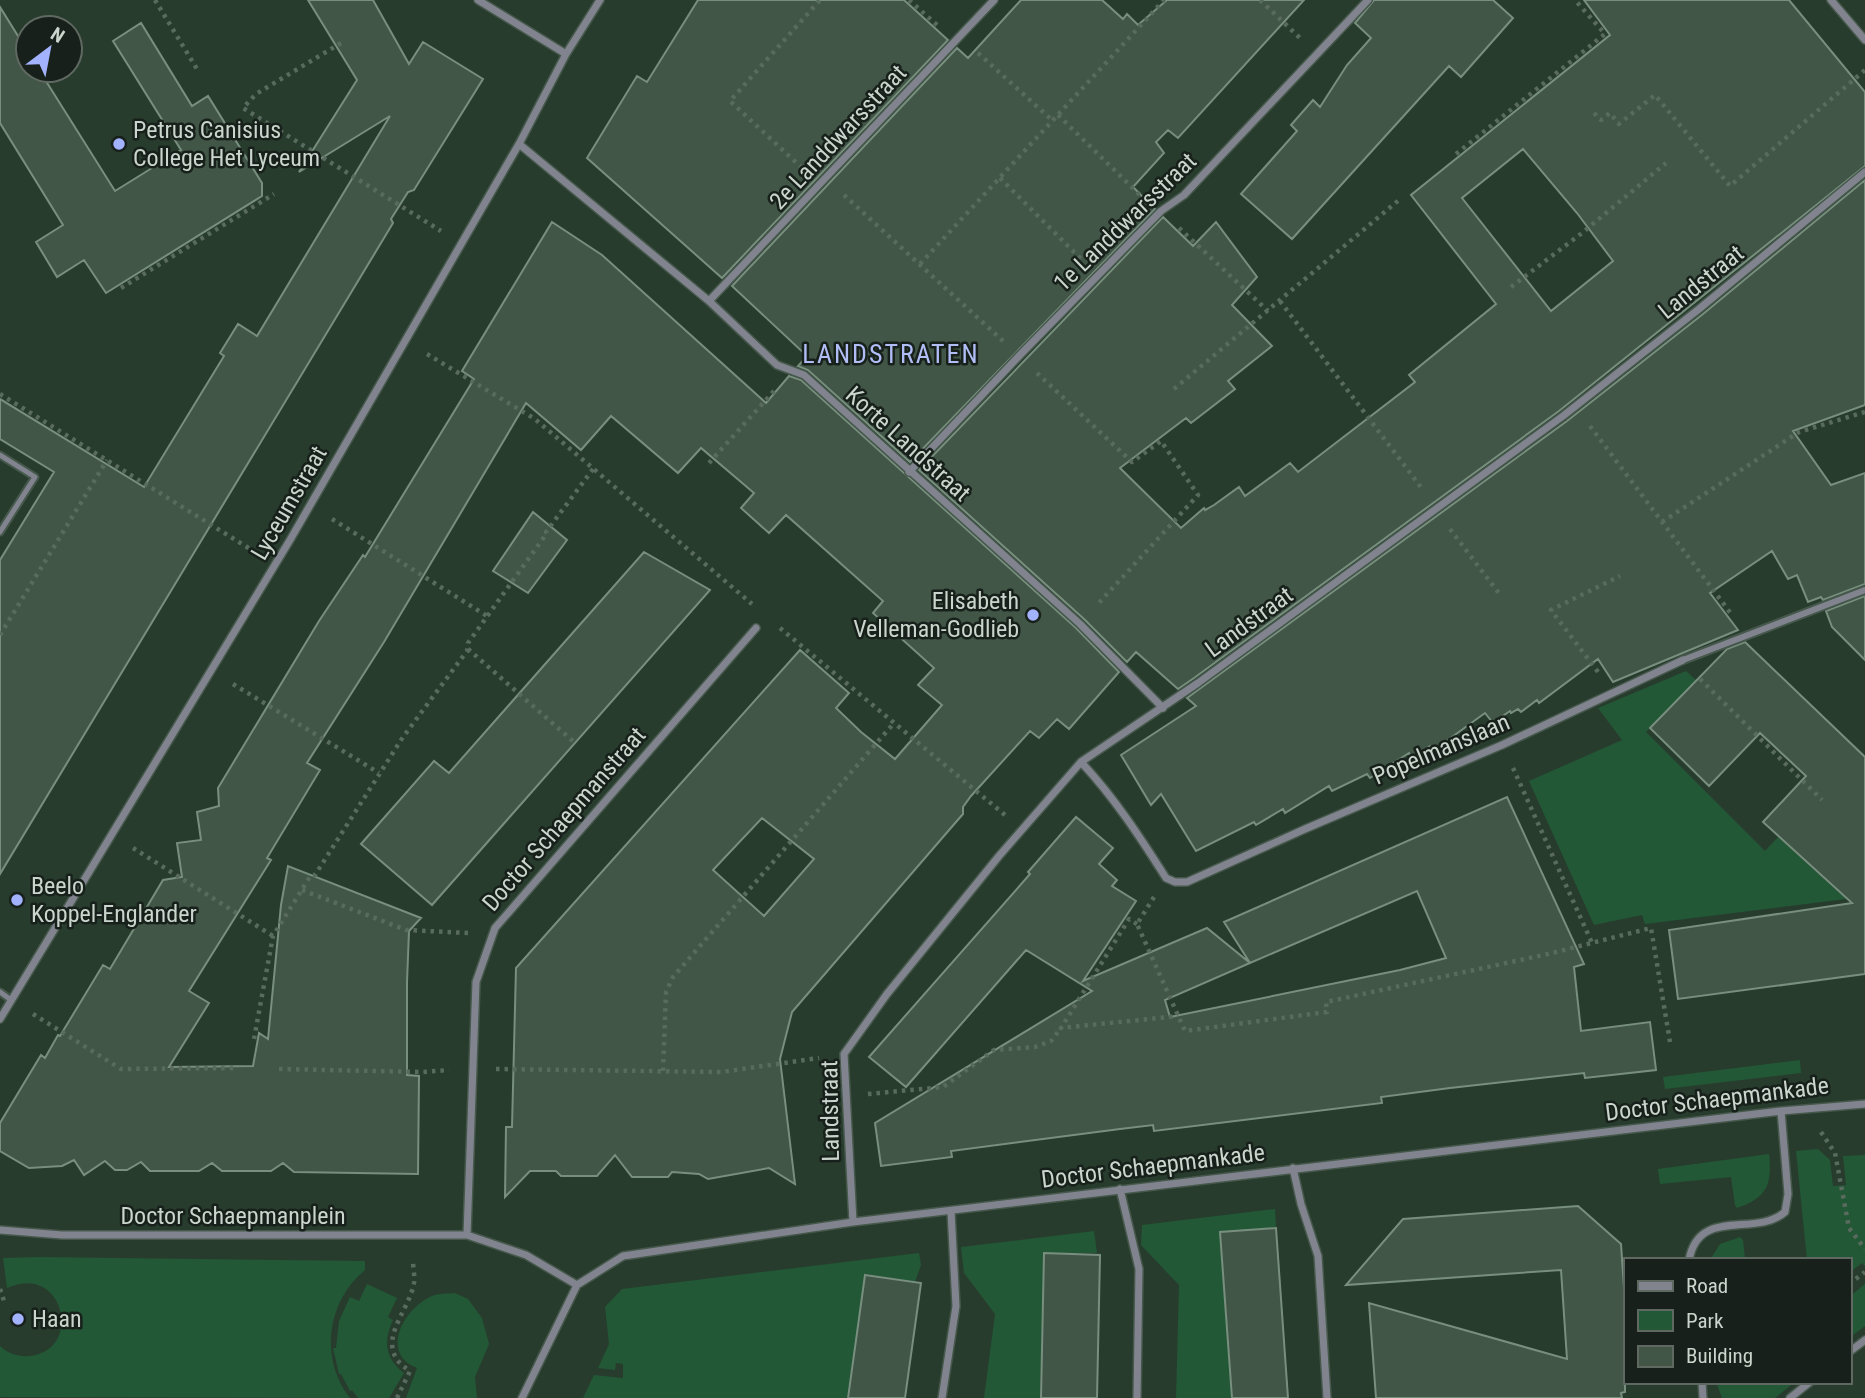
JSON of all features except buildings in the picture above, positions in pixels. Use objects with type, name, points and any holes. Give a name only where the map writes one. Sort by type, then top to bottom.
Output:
[{"type":"street","points":[[478,0],[566,54]]},
{"type":"street","name":"Lyceumstraat","points":[[0,1019],[275,565],[519,144],[566,54],[600,0]]},
{"type":"street","name":"2e Landdwarsstraat","points":[[709,301],[994,0]]},
{"type":"street","name":"1e Landdwarsstraat","points":[[909,472],[1097,275],[1161,211],[1184,195],[1316,52],[1368,0]]},
{"type":"street","points":[[1831,0],[1865,40]]},
{"type":"street","name":"Korte Landstraat","points":[[519,144],[709,301],[777,365],[804,375],[1080,624],[1163,708]]},
{"type":"street","name":"Landstraat","points":[[853,1222],[844,1054],[887,995],[1081,762],[1163,708],[1575,406],[1699,309],[1865,172]]},
{"type":"street","name":"Popelmanslaan","points":[[1166,878],[1175,882],[1187,882],[1502,745],[1683,660],[1865,590]]},
{"type":"street","name":"Doctor Schaepmanstraat","points":[[467,1235],[476,982],[495,928],[755,628]]},
{"type":"street","points":[[1081,762],[1126,816],[1166,878]]},
{"type":"street","name":"Doctor Schaepmankade","points":[[577,1285],[623,1256],[853,1222],[1781,1111],[1865,1104]]},
{"type":"street","points":[[1690,1258],[1694,1242],[1709,1229],[1776,1219],[1785,1212],[1788,1194],[1781,1111]]},
{"type":"street","points":[[1293,1168],[1301,1204],[1318,1256],[1327,1398]]},
{"type":"street","points":[[1120,1189],[1139,1269],[1137,1398]]},
{"type":"street","points":[[942,1398],[956,1306],[951,1211]]},
{"type":"street","name":"Doctor Schaepmanplein","points":[[0,1230],[62,1236],[467,1235]]},
{"type":"street","points":[[467,1235],[526,1255],[577,1285],[522,1398]]},
{"type":"street","points":[[1790,1398],[1808,1384]]},
{"type":"lane","points":[[0,455],[35,477],[0,532]]},
{"type":"lane","points":[[0,992],[12,1000]]},
{"type":"path","points":[[155,0],[197,69]]},
{"type":"path","points":[[820,0],[730,101],[804,170],[826,178],[1132,462],[1161,441],[1198,495],[1080,624]]},
{"type":"path","points":[[909,0],[934,23],[960,37],[1053,121]]},
{"type":"path","points":[[919,264],[1164,0]]},
{"type":"path","points":[[1260,0],[1316,52]]},
{"type":"path","points":[[1456,154],[1605,34],[1575,0]]},
{"type":"path","points":[[341,43],[256,94],[243,108],[462,243]]},
{"type":"path","points":[[1594,113],[1601,120],[1610,113],[1619,124],[1655,95],[1730,186],[1865,70]]},
{"type":"path","points":[[1058,116],[1145,200],[1161,211],[1268,311]]},
{"type":"path","points":[[1511,287],[1582,233],[1666,163]]},
{"type":"path","points":[[1000,178],[1097,275]]},
{"type":"path","points":[[121,288],[274,194]]},
{"type":"path","points":[[1174,389],[1399,200]]},
{"type":"path","points":[[1280,301],[1500,596]]},
{"type":"path","points":[[405,341],[535,419],[1022,830]]},
{"type":"path","points":[[709,463],[792,370]]},
{"type":"path","points":[[0,394],[275,565]]},
{"type":"path","points":[[1575,406],[1747,636]]},
{"type":"path","points":[[1662,522],[1800,432],[1865,412]]},
{"type":"path","points":[[0,635],[107,460]]},
{"type":"path","points":[[254,1039],[273,936],[311,874],[315,875],[379,773],[468,643],[593,469]]},
{"type":"path","points":[[310,505],[487,616]]},
{"type":"path","points":[[1612,693],[1551,610],[1620,576]]},
{"type":"path","points":[[755,628],[765,615]]},
{"type":"path","points":[[467,648],[574,742]]},
{"type":"path","points":[[1683,660],[1822,800]]},
{"type":"path","points":[[211,671],[379,773]]},
{"type":"path","points":[[663,1071],[666,992],[673,977],[894,723]]},
{"type":"path","points":[[1502,745],[1592,943]]},
{"type":"path","points":[[112,835],[273,936]]},
{"type":"path","points":[[1137,924],[1166,878]]},
{"type":"path","points":[[302,890],[406,930],[493,935]]},
{"type":"path","points":[[847,1097],[943,1087],[993,1050],[1035,1047],[1051,1041],[1129,919],[1137,924],[1185,1031],[1327,1012],[1326,1002],[1651,928],[1670,1042]]},
{"type":"path","points":[[12,1000],[121,1069],[237,1068]]},
{"type":"path","points":[[1061,1028],[1178,1016]]},
{"type":"path","points":[[279,1069],[721,1072],[844,1054]]},
{"type":"path","points":[[1819,1107],[1820,1130],[1835,1153],[1849,1228],[1865,1249]]},
{"type":"path","points":[[397,1398],[410,1371],[395,1355],[392,1333],[415,1281],[410,1236]]},
{"type":"path","points":[[0,1289],[5,1304]]},
{"type":"green space","points":[[1686,671],[1697,681],[1646,732],[1765,851],[1778,837],[1846,899],[1645,924],[1642,915],[1594,925],[1529,781],[1622,740],[1598,708]]},
{"type":"green space","points":[[1800,1060],[1801,1073],[1665,1089],[1663,1077]]},
{"type":"green space","points":[[1818,1149],[1830,1160],[1833,1186],[1846,1185],[1843,1156],[1865,1155],[1865,1266],[1862,1263],[1851,1271],[1851,1258],[1807,1258],[1796,1151]]},
{"type":"green space","points":[[1769,1154],[1770,1174],[1766,1189],[1756,1200],[1737,1208],[1731,1177],[1660,1184],[1658,1169]]},
{"type":"green space","points":[[1275,1209],[1276,1227],[1220,1233],[1232,1398],[1176,1398],[1179,1285],[1141,1245],[1142,1225]]},
{"type":"green space","points":[[1094,1231],[1097,1253],[1044,1253],[1040,1398],[984,1398],[995,1314],[964,1273],[961,1247]]},
{"type":"green space","points":[[1740,1237],[1743,1240],[1745,1258],[1711,1258],[1720,1244]]},
{"type":"green space","points":[[919,1253],[921,1265],[915,1282],[866,1274],[847,1398],[583,1398],[594,1375],[623,1378],[623,1364],[616,1363],[615,1370],[598,1368],[609,1344],[605,1307],[622,1289]]},
{"type":"green space","points":[[3,1258],[365,1261],[365,1270],[342,1298],[332,1331],[334,1366],[340,1383],[350,1398],[0,1397],[0,1346],[10,1353],[30,1356],[47,1350],[57,1339],[61,1325],[60,1310],[54,1297],[42,1287],[27,1283],[7,1288]]},
{"type":"green space","points":[[367,1284],[397,1298],[388,1317],[393,1320],[387,1342],[393,1361],[404,1373],[389,1398],[358,1398],[350,1391],[339,1374],[333,1348],[336,1348],[339,1321],[350,1297],[359,1301]]},
{"type":"green space","points":[[1865,1284],[1865,1326],[1851,1336],[1851,1295]]},
{"type":"green space","points":[[455,1293],[468,1299],[482,1318],[489,1344],[475,1377],[477,1398],[406,1398],[417,1368],[399,1352],[400,1331],[405,1320],[422,1302],[435,1295]]},
{"type":"green space","points":[[1717,1384],[1792,1384],[1775,1398],[1722,1398]]},
{"type":"place","name":"Petrus Canisius College Het Lyceum","points":[[119,144]]},
{"type":"place","name":"Elisabeth Velleman-Godlieb","points":[[1033,615]]},
{"type":"place","name":"Beelo Koppel-Englander","points":[[17,900]]},
{"type":"place","name":"Haan","points":[[18,1319]]},
{"type":"district","name":"LANDSTRATEN","points":[[891,354]]}]
